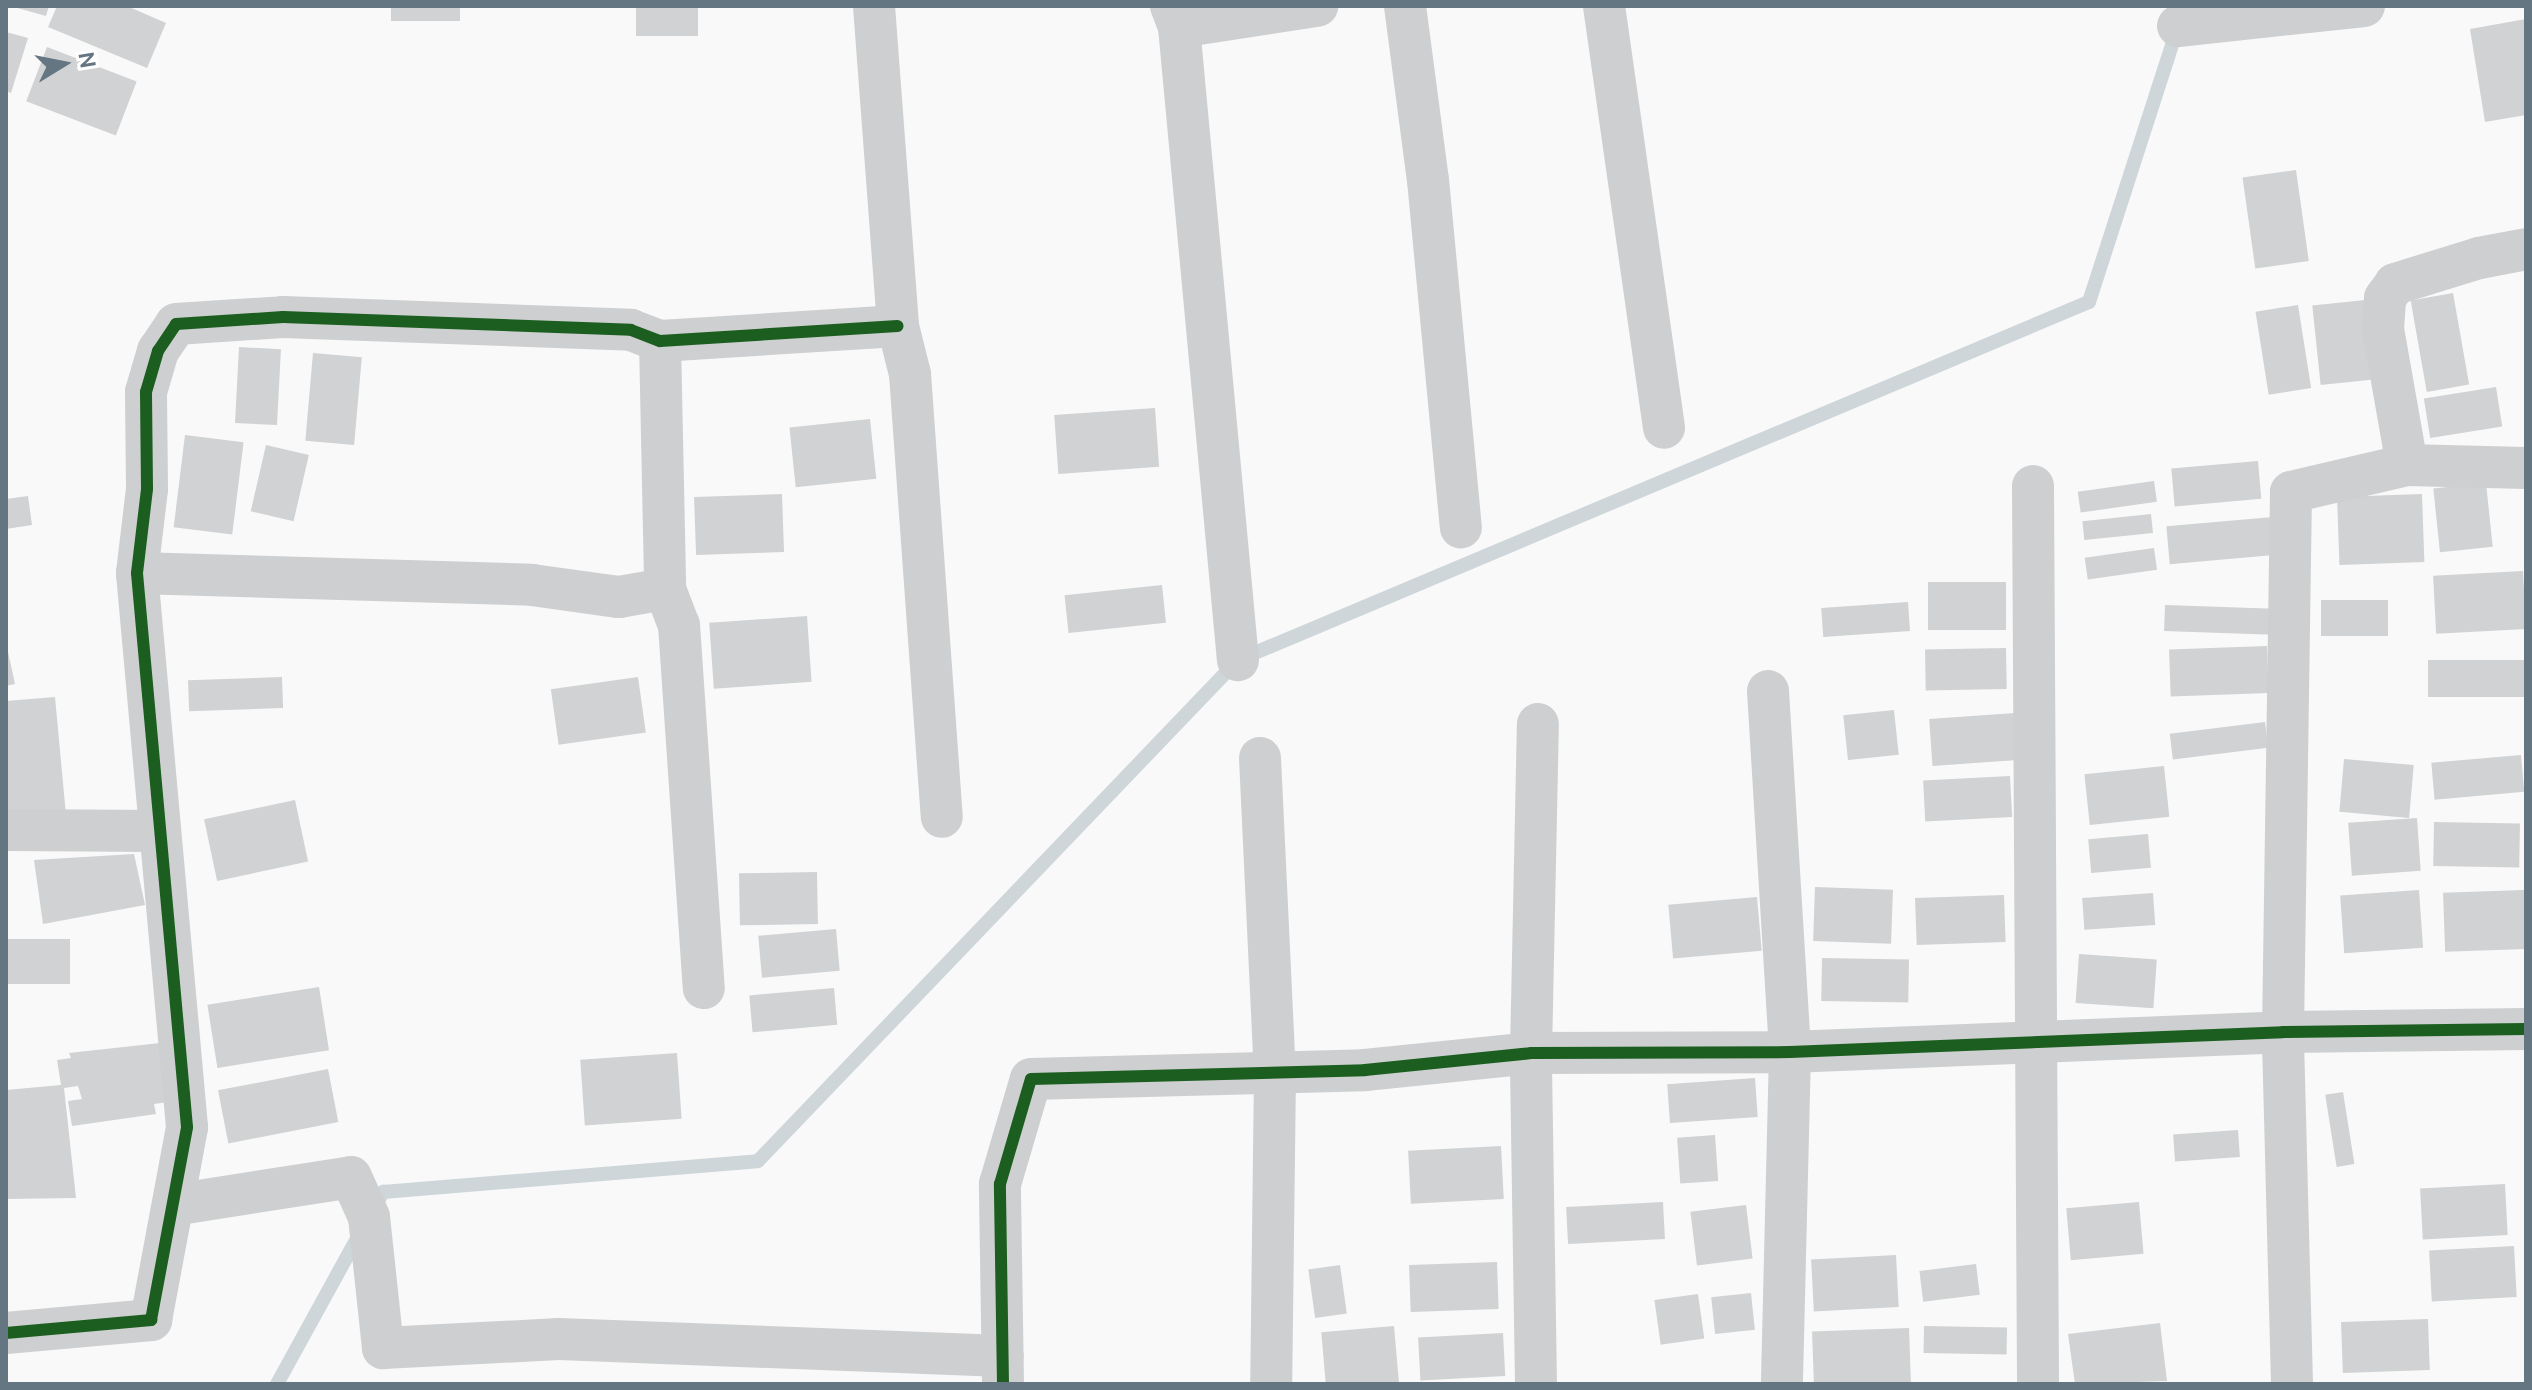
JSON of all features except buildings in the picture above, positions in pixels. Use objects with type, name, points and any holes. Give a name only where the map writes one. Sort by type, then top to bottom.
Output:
[{"type":"street","points":[[874,6],[898,326],[910,374],[942,817]]},
{"type":"street","points":[[1238,660],[1175,16],[1317,6]]},
{"type":"street","points":[[1405,6],[1428,180],[1461,527]]},
{"type":"street","points":[[1604,6],[1664,428]]},
{"type":"street","points":[[2178,26],[2364,6]]},
{"type":"street","points":[[2407,465],[2383,329],[2385,298],[2395,284],[2526,249]]},
{"type":"street","points":[[6,1333],[151,1320],[187,1127],[137,573],[147,489],[146,392],[158,351],[176,324],[283,317],[631,330],[660,341],[898,326]]},
{"type":"street","points":[[660,341],[665,589],[679,625],[704,988]]},
{"type":"street","points":[[2292,1384],[2283,1032],[2291,492],[2407,465],[2526,468]]},
{"type":"street","points":[[2033,486],[2038,1384]]},
{"type":"street","points":[[137,573],[532,585],[619,597],[665,589]]},
{"type":"street","points":[[1768,691],[1790,1052],[1782,1384]]},
{"type":"street","points":[[1536,1384],[1531,1053],[1538,724]]},
{"type":"street","points":[[1260,758],[1275,1073],[1271,1384]]},
{"type":"street","points":[[6,830],[160,831]]},
{"type":"street","points":[[173,1205],[351,1177],[369,1217],[383,1348],[559,1339],[1003,1370],[1000,1184],[1031,1079],[1275,1073],[1531,1053],[1790,1052],[2283,1032],[2526,1029]]},
{"type":"waterway","points":[[373,1210],[383,1192],[758,1161],[1238,660],[2089,302],[2177,30]]},
{"type":"waterway","points":[[277,1384],[359,1235]]},
{"type":"cycle path","points":[[6,1333],[151,1320],[187,1127],[137,573],[147,489],[146,392],[158,351],[176,324],[283,317],[631,330],[660,341],[898,326]]},
{"type":"cycle path","points":[[1003,1384],[1000,1184],[1031,1079],[1365,1070],[1531,1053],[1790,1052],[2283,1032],[2526,1029]]}]
